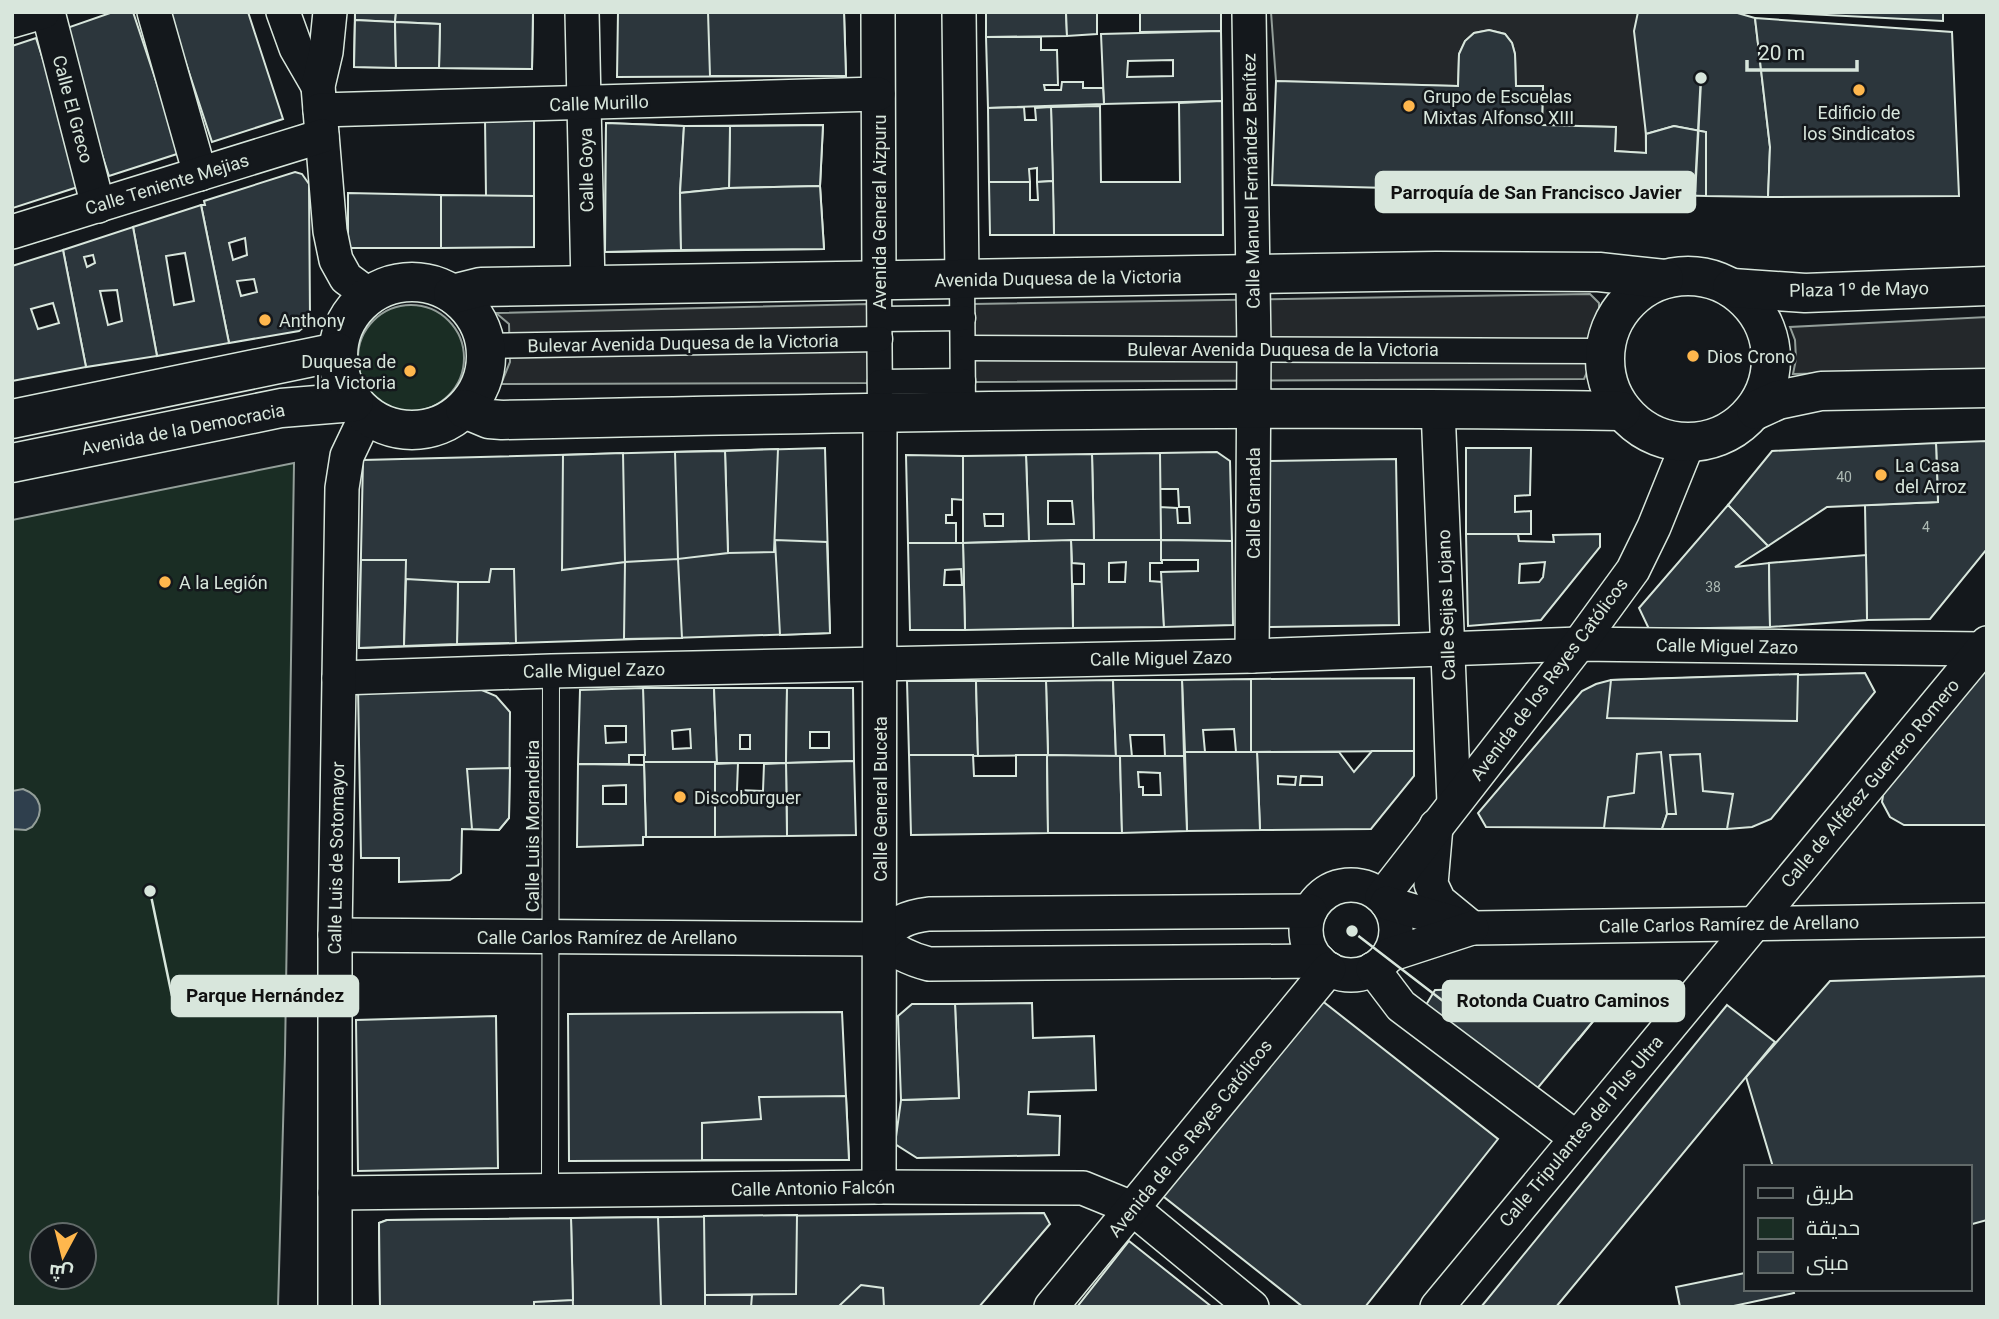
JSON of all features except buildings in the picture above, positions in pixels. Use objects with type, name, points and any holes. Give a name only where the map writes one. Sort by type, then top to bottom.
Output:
[{"type":"main road","name":"Avenida Duquesa de la Victoria","points":[[453,294],[481,288],[588,286],[880,313],[962,279],[1566,271],[1664,279]]},
{"type":"main road","points":[[1756,410],[1768,385],[1772,357],[1767,330],[1753,306],[1732,288],[1710,279],[1687,276],[1664,279],[1641,290],[1623,306],[1610,327],[1604,351],[1605,372],[1611,393],[1621,411],[1640,428],[1662,439],[1688,443],[1714,439],[1737,428],[1756,410],[1778,400],[1821,391],[1987,388]]},
{"type":"main road","points":[[412,281],[435,285],[453,294],[469,308],[480,325],[486,346],[486,368],[479,391],[465,409],[448,421],[427,428],[406,429],[386,424],[361,408],[345,387],[337,352],[342,330],[352,310],[369,295],[390,285],[412,281]]},
{"type":"main road","name":"Plaza 1º de Mayo","points":[[1732,288],[1805,293],[1987,286]]},
{"type":"main road","points":[[12,419],[337,352]]},
{"type":"main road","points":[[465,409],[489,419],[502,420],[880,397],[963,396],[1253,409],[1621,411]]},
{"type":"main road","name":"Avenida de la Democracia","points":[[12,463],[281,408],[361,408]]},
{"type":"street","points":[[12,21],[46,12]]},
{"type":"street","name":"Calle El Greco","points":[[46,12],[98,206]]},
{"type":"street","points":[[154,12],[200,174]]},
{"type":"street","points":[[283,12],[311,50],[320,111],[330,231],[336,260],[346,278],[369,295]]},
{"type":"street","points":[[311,50],[330,12]]},
{"type":"street","name":"Calle Goya","points":[[582,12],[588,286]]},
{"type":"street","name":"Avenida General Aizpuru","points":[[878,12],[880,397]]},
{"type":"street","points":[[959,12],[963,396]]},
{"type":"street","name":"Calle Manuel Fernández Benítez","points":[[1249,12],[1254,349]]},
{"type":"street","name":"Calle Murillo","points":[[320,111],[878,94]]},
{"type":"street","name":"Calle Teniente Mejias","points":[[12,232],[200,174],[320,111]]},
{"type":"street","name":"Bulevar Avenida Duquesa de la Victoria","points":[[486,346],[880,313],[963,318]]},
{"type":"street","name":"Bulevar Avenida Duquesa de la Victoria","points":[[962,348],[1604,351]]},
{"type":"street","name":"Calle Granada","points":[[1252,656],[1254,349]]},
{"type":"street","name":"Calle General Buceta","points":[[879,1186],[880,397]]},
{"type":"street","name":"Calle Luis de Sotomayor","points":[[335,1307],[335,935],[342,488],[346,456],[361,408]]},
{"type":"street","name":"Calle Seijas Lojano","points":[[1438,408],[1448,650],[1445,814]]},
{"type":"street","name":"Avenida de los Reyes Católicos","points":[[1384,900],[1445,814],[1579,645],[1633,570],[1654,527],[1688,443]]},
{"type":"street","name":"Calle Miguel Zazo","points":[[339,678],[1252,656],[1579,645],[1984,646]]},
{"type":"street","name":"Calle de Alférez Guerrero Romero","points":[[1753,923],[1984,646]]},
{"type":"street","points":[[1445,814],[1431,884],[1439,901],[1472,928]]},
{"type":"street","points":[[1360,886],[1384,900],[1393,915],[1396,929],[1395,942],[1381,962],[1352,975],[1338,973],[1324,965],[1308,943],[1306,921],[1316,901],[1336,887],[1360,886]]},
{"type":"street","name":"Calle Carlos Ramírez de Arellano","points":[[1384,900],[1472,928],[1987,920]]},
{"type":"street","points":[[1310,911],[929,914],[910,917],[893,926],[880,939],[894,951],[929,964],[1324,965]]},
{"type":"street","name":"Calle Tripulantes del Plus Ultra","points":[[1437,1307],[1753,923]]},
{"type":"street","name":"Calle Carlos Ramírez de Arellano","points":[[1381,962],[1472,928]]},
{"type":"street","name":"Calle Carlos Ramírez de Arellano","points":[[335,935],[880,939]]},
{"type":"street","points":[[1381,962],[1401,1006],[1575,1137]]},
{"type":"street","name":"Avenida de los Reyes Católicos","points":[[1051,1307],[1324,965]]},
{"type":"street","name":"Calle Antonio Falcón","points":[[335,1193],[879,1186],[1083,1188],[1132,1208],[1252,1307]]},
{"type":"lane","name":"Calle Luis Morandeira","points":[[550,1191],[551,671]]},
{"type":"green space","points":[[411,305],[431,309],[449,320],[460,338],[464,358],[460,378],[449,396],[431,407],[411,411],[391,407],[373,396],[362,378],[358,358],[362,338],[373,320],[391,309]]},
{"type":"green space","points":[[294,463],[285,1054],[278,1307],[12,1307],[12,520]]},
{"type":"shaded area","points":[[1271,12],[1644,12],[1646,153],[1615,151],[1616,127],[1542,125],[1543,86],[1516,86],[1512,43],[1505,34],[1489,30],[1474,33],[1465,41],[1459,54],[1458,86],[1276,81]]},
{"type":"shaded area","points":[[1590,294],[1599,303],[1599,319],[1584,379],[975,382],[973,304]]},
{"type":"shaded area","points":[[869,304],[868,383],[501,384],[510,362],[509,324],[496,313]]},
{"type":"shaded area","points":[[1987,317],[1987,370],[1793,374],[1796,359],[1795,340],[1790,327]]},
{"type":"water","points":[[23,789],[38,800],[39,816],[32,827],[26,830],[12,829],[12,791]]},
{"type":"place","name":"Parroquía de San Francisco Javier","points":[[1701,78]]},
{"type":"place","name":"Edificio de los Sindicatos","points":[[1859,90]]},
{"type":"place","name":"Grupo de Escuelas Mixtas Alfonso XIII","points":[[1409,106]]},
{"type":"place","name":"Anthony","points":[[265,320]]},
{"type":"place","name":"Dios Crono","points":[[1693,356]]},
{"type":"place","name":"Duquesa de la Victoria","points":[[410,371]]},
{"type":"place","name":"La Casa del Arroz","points":[[1881,475]]},
{"type":"place","name":"A la Legión","points":[[165,582]]},
{"type":"place","name":"Discoburguer","points":[[680,797]]},
{"type":"place","name":"Parque Hernández","points":[[150,891]]},
{"type":"place","name":"Rotonda Cuatro Caminos","points":[[1352,931]]}]
